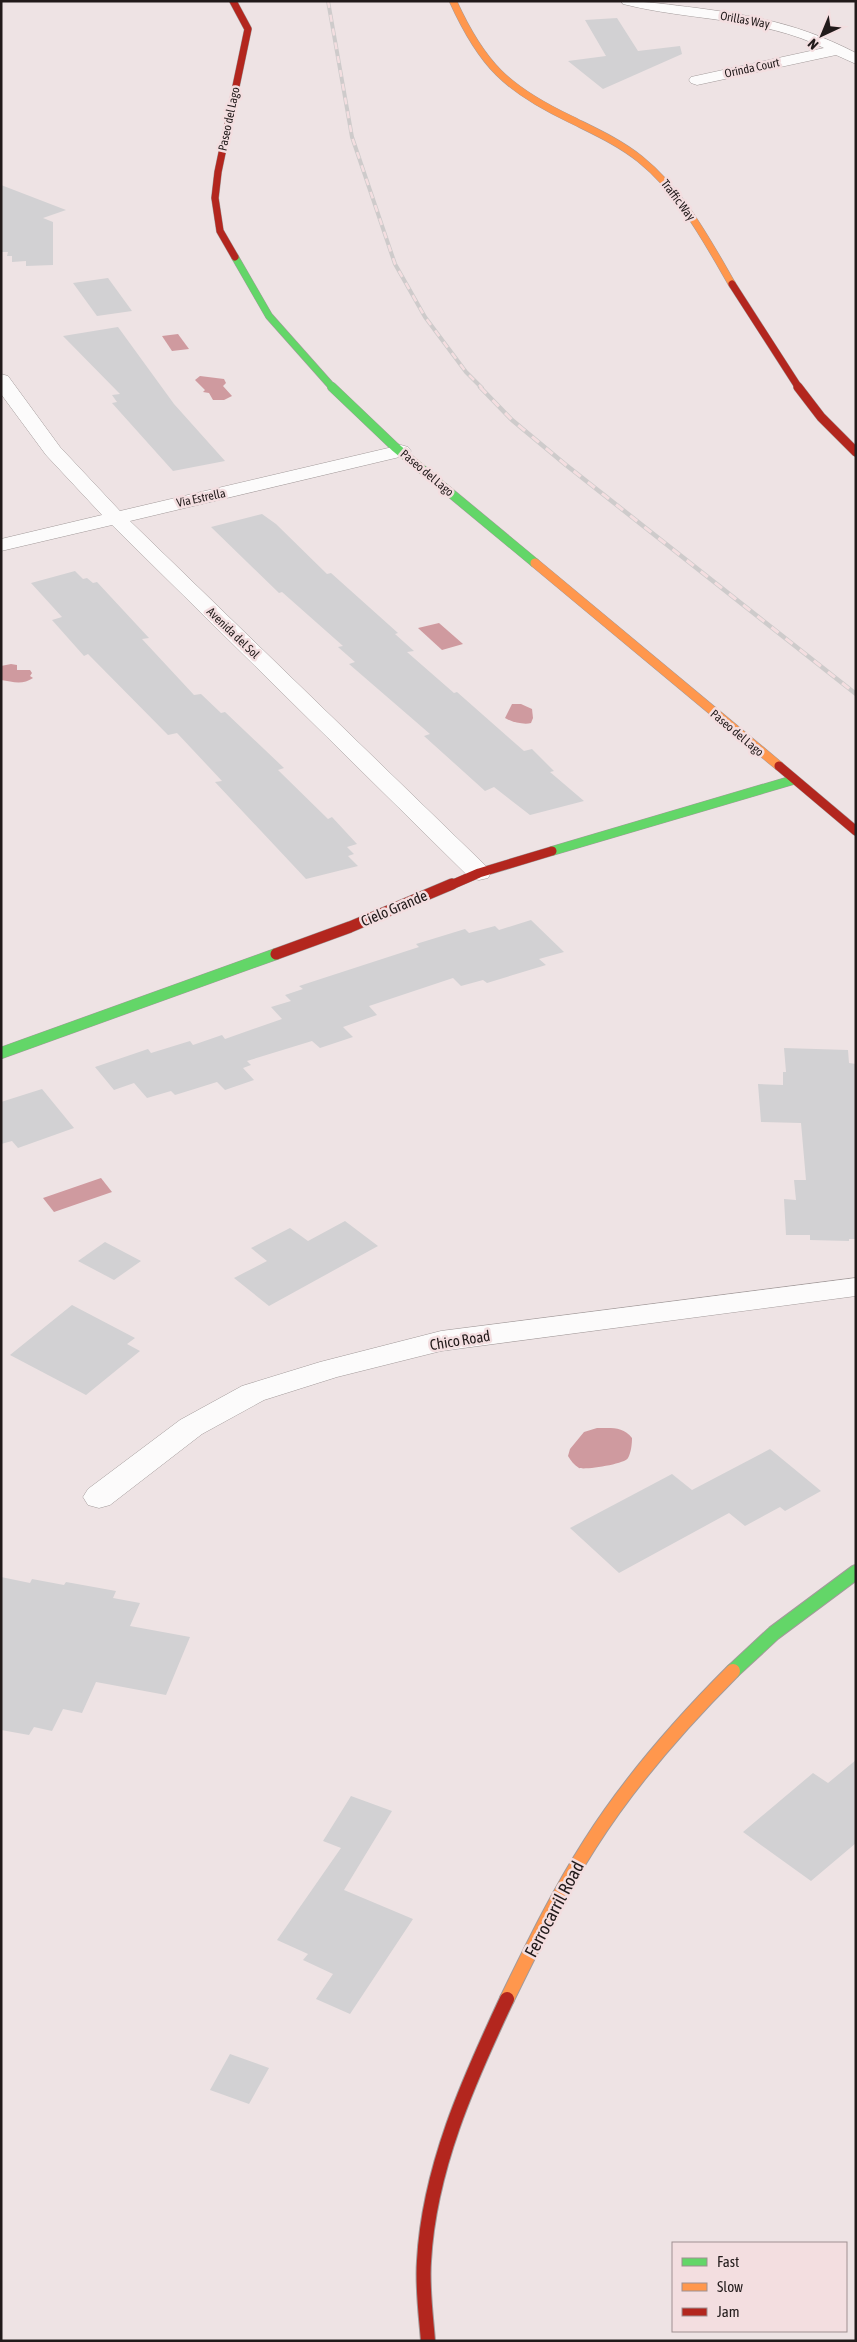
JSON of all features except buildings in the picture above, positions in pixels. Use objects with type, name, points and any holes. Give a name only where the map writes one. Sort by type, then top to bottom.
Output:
[{"type":"street","name":"Paseo del Lago","points":[[233,1],[248,29],[215,198],[220,231],[268,315],[325,382],[401,451],[856,831]]},
{"type":"street","name":"Traffic Way","points":[[453,1],[472,43],[497,73],[517,89],[630,153],[656,172],[688,212],[766,338],[812,406],[856,452]]},
{"type":"street","name":"Orillas Way","points":[[628,1],[671,10],[768,24],[809,35],[856,59]]},
{"type":"street","name":"Orinda Court","points":[[697,80],[838,50]]},
{"type":"street","name":"Avenida del Sol","points":[[1,380],[53,450],[115,517],[479,873]]},
{"type":"street","name":"Via Estrella","points":[[1,545],[401,451]]},
{"type":"street","name":"Cielo Grande","points":[[1,1054],[341,930],[479,873],[793,780]]},
{"type":"street","name":"Chico Road","points":[[100,1497],[191,1427],[253,1393],[330,1369],[440,1341],[856,1287]]},
{"type":"street","name":"Ferrocarril Road","points":[[428,2341],[424,2285],[425,2254],[442,2162],[458,2110],[495,2022],[579,1860],[629,1785],[684,1717],[745,1656],[811,1602],[856,1572]]},
{"type":"shaded area","points":[[178,334],[189,349],[172,351],[162,336]]},
{"type":"shaded area","points":[[200,376],[224,379],[226,383],[223,386],[232,396],[224,400],[213,400],[209,393],[203,392],[205,390],[195,380]]},
{"type":"shaded area","points":[[439,623],[463,644],[442,650],[418,628]]},
{"type":"shaded area","points":[[17,665],[17,670],[30,670],[32,673],[30,676],[33,678],[22,682],[1,680],[1,666]]},
{"type":"shaded area","points":[[512,704],[521,704],[532,709],[533,718],[531,723],[518,723],[505,718]]},
{"type":"shaded area","points":[[101,1178],[112,1192],[54,1212],[43,1198]]},
{"type":"shaded area","points":[[597,1428],[616,1428],[625,1431],[632,1438],[629,1456],[625,1460],[605,1466],[579,1468],[568,1456],[570,1449],[584,1432]]},
{"type":"railway","points":[[328,1],[352,137],[395,264],[425,317],[466,372],[482,388]]},
{"type":"railway","points":[[480,387],[512,420],[566,465],[856,694]]},
{"type":"traffic: fast","points":[[235,257],[255,295],[269,316],[329,384],[395,447],[535,563]]},
{"type":"traffic: fast","points":[[552,851],[793,780]]},
{"type":"traffic: fast","points":[[1,1053],[276,954]]},
{"type":"traffic: fast","points":[[733,1671],[774,1633],[856,1572]]},
{"type":"traffic: slow","points":[[453,1],[478,49],[488,63],[504,79],[521,93],[540,104],[620,145],[638,157],[667,184],[680,199],[702,232],[732,284]]},
{"type":"traffic: slow","points":[[535,563],[779,766]]},
{"type":"traffic: slow","points":[[507,1999],[556,1901],[609,1816],[667,1741],[733,1671]]},
{"type":"traffic: jam","points":[[233,1],[248,29],[218,172],[215,198],[220,231],[235,257]]},
{"type":"traffic: jam","points":[[732,284],[801,391],[821,417],[856,452]]},
{"type":"traffic: jam","points":[[779,766],[856,831]]},
{"type":"traffic: jam","points":[[276,954],[350,927],[479,873],[552,851]]},
{"type":"traffic: jam","points":[[428,2341],[424,2261],[434,2193],[453,2127],[465,2094],[507,1999]]}]
